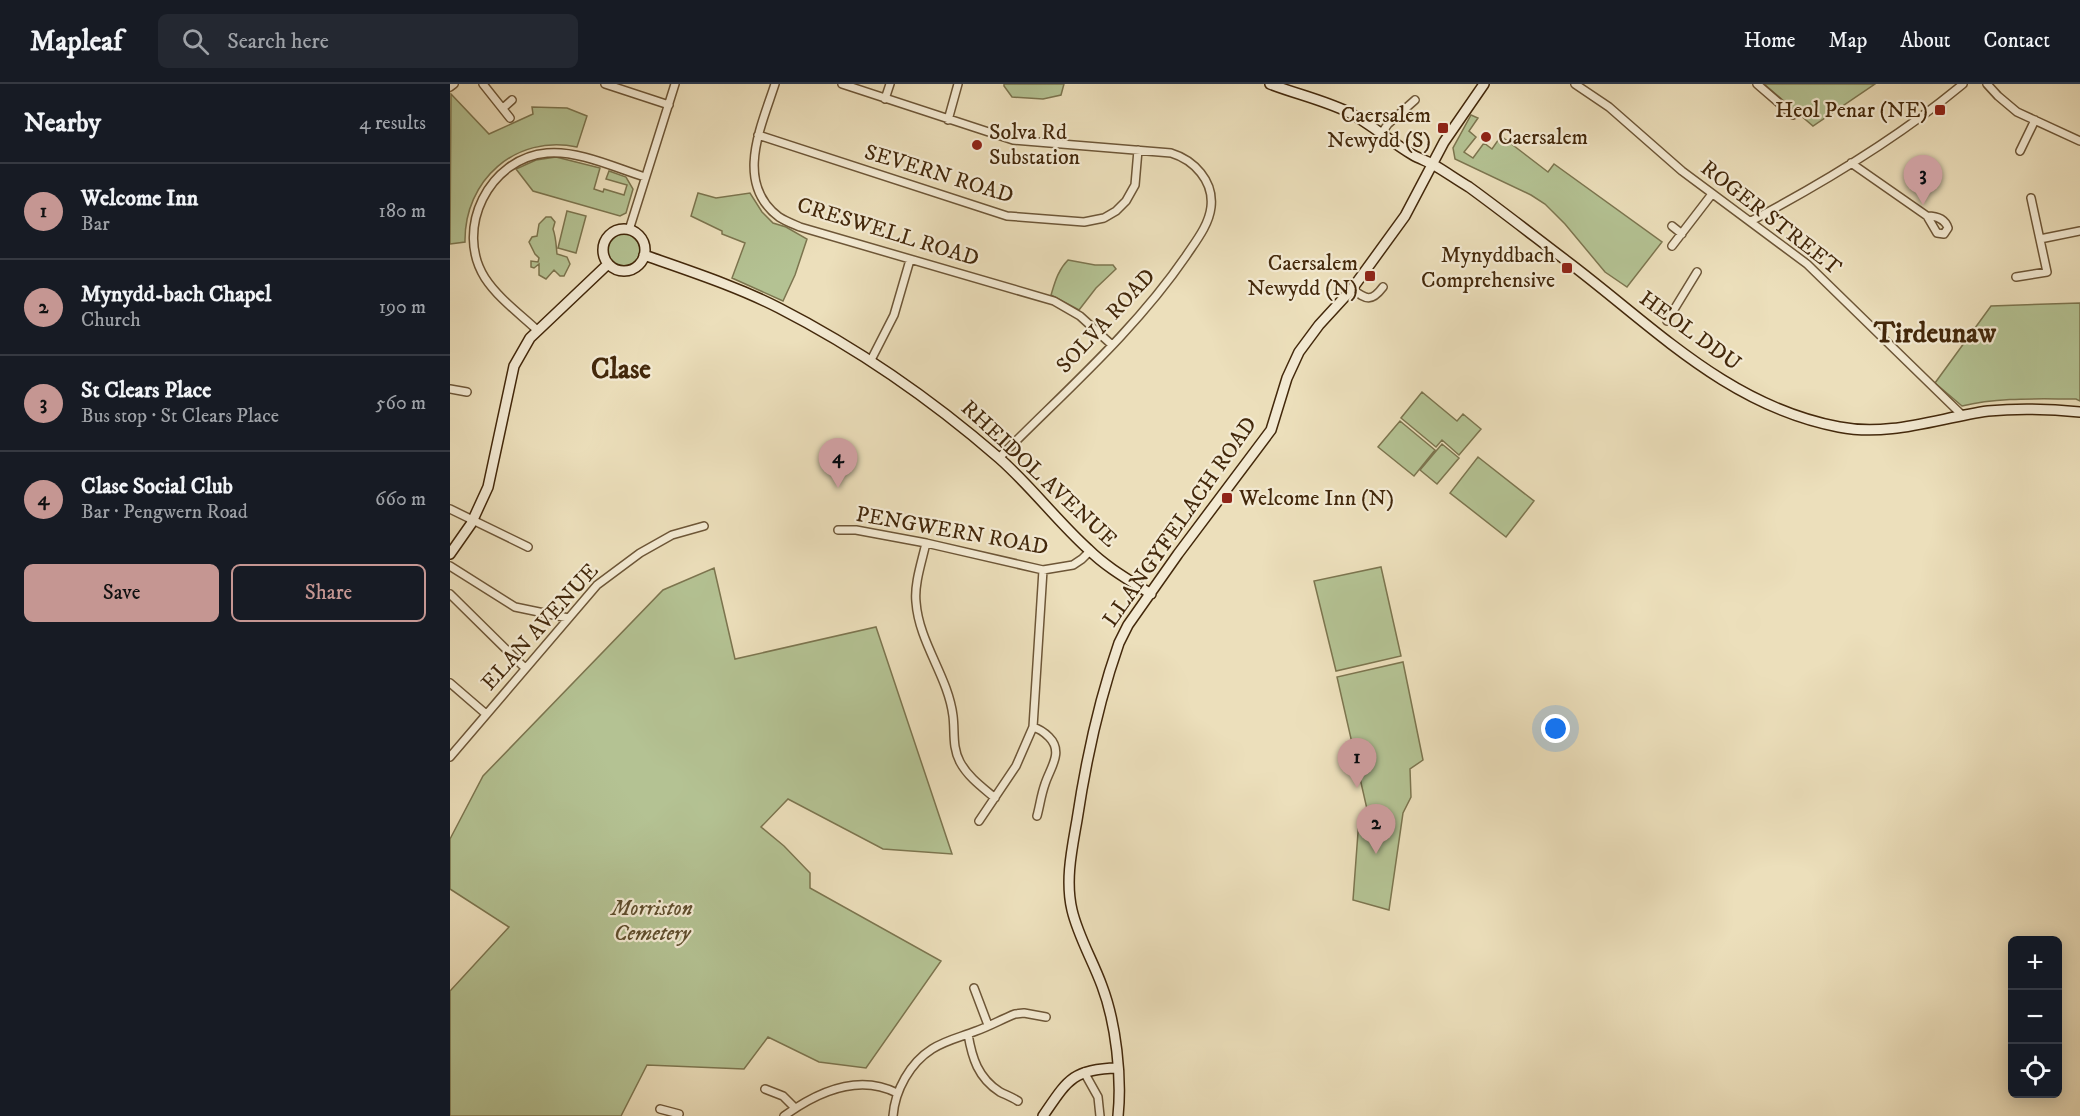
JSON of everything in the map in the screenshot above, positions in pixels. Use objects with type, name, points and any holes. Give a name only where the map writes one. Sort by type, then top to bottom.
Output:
[{"type":"street","points":[[450,87],[454,84]]},
{"type":"street","points":[[483,84],[510,118]]},
{"type":"street","points":[[605,84],[669,105]]},
{"type":"street","points":[[629,230],[675,84]]},
{"type":"street","name":"CRESWELL ROAD","points":[[775,84],[758,135],[753,170],[764,202],[780,217],[800,228],[1054,302],[1080,316],[1112,345]]},
{"type":"street","name":"SOLVA ROAD","points":[[842,84],[995,136],[1024,142],[1171,153],[1187,159],[1206,180],[1211,208],[1207,222],[1170,279],[1139,317],[999,458]]},
{"type":"street","points":[[885,99],[890,84]]},
{"type":"street","points":[[948,120],[958,84]]},
{"type":"street","name":"HEOL DDU","points":[[1270,84],[1349,113],[1469,188],[1570,263],[1701,368],[1755,399],[1802,418],[1869,431],[1888,430],[1990,411],[2018,409],[2080,412]]},
{"type":"street","name":"LLANGYFELACH ROAD","points":[[1118,1116],[1117,1068],[1112,1022],[1103,988],[1084,946],[1072,909],[1070,861],[1086,764],[1119,643],[1128,625],[1178,554],[1271,430],[1287,378],[1308,338],[1352,289],[1405,216],[1444,142],[1484,84]]},
{"type":"street","points":[[1757,84],[1793,115]]},
{"type":"street","points":[[1751,221],[1796,198],[1851,163],[1930,111],[1963,84]]},
{"type":"street","points":[[1987,84],[2010,106],[2080,141]]},
{"type":"street","name":"ROGER STREET","points":[[1581,85],[1712,194],[1807,264],[1962,416]]},
{"type":"street","points":[[503,108],[512,100]]},
{"type":"street","points":[[1382,134],[1388,124],[1414,100]]},
{"type":"street","points":[[2020,152],[2036,120]]},
{"type":"street","name":"SEVERN ROAD","points":[[758,135],[1007,216],[1084,222],[1104,218],[1116,212],[1126,201],[1135,185],[1138,150]]},
{"type":"street","points":[[537,330],[502,297],[486,279],[478,264],[473,231],[476,213],[482,198],[493,183],[511,167],[520,161],[546,153],[578,156],[645,177]]},
{"type":"street","points":[[1851,163],[1927,216]]},
{"type":"street","points":[[1672,246],[1712,194]]},
{"type":"street","points":[[2016,277],[2047,272],[2031,198]]},
{"type":"street","points":[[1672,226],[1682,234]]},
{"type":"street","points":[[629,230],[641,238],[644,255],[636,267],[618,270],[608,264],[604,256],[604,242],[616,231],[629,230]]},
{"type":"street","points":[[2040,239],[2080,231]]},
{"type":"street","name":"RHEIDOL AVENUE","points":[[644,255],[716,281],[778,308],[871,360],[941,409],[1016,473],[1090,551],[1151,594]]},
{"type":"street","points":[[871,360],[894,315],[910,260]]},
{"type":"street","points":[[450,554],[474,519],[488,487],[514,366],[537,330],[608,264]]},
{"type":"street","points":[[1667,321],[1697,272]]},
{"type":"street","points":[[1352,289],[1369,298],[1377,295],[1383,287]]},
{"type":"street","points":[[450,389],[467,392]]},
{"type":"street","points":[[450,509],[528,547]]},
{"type":"street","name":"ELAN AVENUE","points":[[450,757],[597,585],[640,553],[672,535],[704,526]]},
{"type":"street","name":"PENGWERN ROAD","points":[[838,530],[856,530],[926,543],[1043,570],[1073,565],[1090,551]]},
{"type":"street","points":[[926,543],[915,600],[921,630],[949,699],[953,715],[955,749],[959,760],[976,783],[995,798]]},
{"type":"street","points":[[450,567],[515,608],[568,618]]},
{"type":"street","points":[[979,821],[1016,766],[1033,727],[1043,570]]},
{"type":"street","points":[[450,594],[525,668]]},
{"type":"street","points":[[450,683],[486,714]]},
{"type":"street","points":[[1033,727],[1046,734],[1056,748],[1056,756],[1044,786],[1037,816]]},
{"type":"street","points":[[974,988],[988,1025]]},
{"type":"street","points":[[893,1116],[897,1093],[904,1080],[917,1062],[932,1049],[997,1020],[1024,1013],[1046,1017]]},
{"type":"street","points":[[968,1034],[974,1063],[981,1075],[1002,1093],[1018,1101]]},
{"type":"street","points":[[1043,1116],[1063,1086],[1084,1072],[1095,1068],[1117,1068]]},
{"type":"street","points":[[1084,1072],[1098,1096],[1100,1116]]},
{"type":"street","points":[[784,1116],[811,1099],[842,1087],[872,1084],[897,1093]]},
{"type":"street","points":[[765,1089],[783,1096],[795,1108]]},
{"type":"street","points":[[660,1109],[667,1114],[679,1114]]},
{"type":"green space","points":[[1004,84],[1064,84],[1061,95],[1043,99],[1012,97]]},
{"type":"green space","points":[[1764,84],[1875,84],[1813,126]]},
{"type":"green space","points":[[451,94],[489,134],[533,114],[532,107],[567,108],[587,116],[577,147],[555,145],[534,148],[514,155],[498,166],[484,181],[474,199],[467,220],[465,242],[450,244]]},
{"type":"green space","points":[[1471,115],[1478,118],[1469,131],[1476,137],[1464,152],[1473,158],[1484,143],[1492,149],[1501,136],[1548,172],[1554,164],[1662,242],[1627,287],[1605,272],[1545,204],[1455,159],[1453,148]]},
{"type":"green space","points":[[556,157],[600,168],[594,189],[603,192],[604,189],[624,195],[627,185],[606,179],[609,171],[626,177],[633,189],[626,213],[620,216],[533,191],[516,169],[536,160]]},
{"type":"green space","points":[[698,193],[716,198],[750,193],[762,212],[773,223],[786,227],[807,239],[795,275],[783,301],[732,278],[745,243],[722,234],[722,231],[691,216]]},
{"type":"green space","points":[[567,211],[586,216],[576,253],[558,248]]},
{"type":"green space","points":[[546,217],[551,217],[555,222],[553,229],[557,254],[567,257],[570,264],[564,276],[560,276],[554,270],[546,279],[539,275],[539,264],[534,268],[531,267],[531,261],[538,262],[539,258],[529,242],[532,237],[537,236],[539,224]]},
{"type":"green space","points":[[623,233],[635,238],[640,250],[635,262],[623,267],[611,262],[606,250],[611,238]]},
{"type":"green space","points":[[1068,260],[1095,265],[1113,265],[1116,269],[1096,288],[1079,310],[1051,295],[1059,272]]},
{"type":"green space","points":[[2080,303],[2080,401],[2076,399],[2019,399],[1962,406],[1935,383],[1991,306]]},
{"type":"green space","points":[[1422,392],[1457,421],[1463,414],[1481,429],[1459,455],[1442,440],[1436,447],[1401,418]]},
{"type":"green space","points":[[1400,421],[1435,450],[1414,476],[1378,447]]},
{"type":"green space","points":[[1442,444],[1459,458],[1437,484],[1420,470]]},
{"type":"green space","points":[[1478,457],[1534,501],[1506,537],[1450,493]]},
{"type":"green space","points":[[1381,567],[1401,656],[1336,671],[1314,581]]},
{"type":"green space","name":"Morriston Cemetery","points":[[714,568],[735,659],[876,627],[952,854],[883,849],[788,799],[761,827],[784,846],[810,873],[810,888],[941,961],[866,1068],[819,1062],[768,1037],[744,1069],[647,1065],[621,1116],[450,1116],[450,991],[509,927],[450,889],[450,839],[483,776],[663,590]]},
{"type":"green space","points":[[1403,662],[1423,760],[1410,769],[1411,797],[1403,813],[1389,910],[1353,900],[1359,819],[1367,809],[1337,677]]},
{"type":"place","name":"Heol Penar (NE)","points":[[1940,110]]},
{"type":"place","name":"Caersalem Newydd (S)","points":[[1443,128]]},
{"type":"place","name":"Caersalem","points":[[1486,137]]},
{"type":"place","name":"Solva Rd Substation","points":[[977,145]]},
{"type":"place","name":"St Clears Place","points":[[1923,205]]},
{"type":"place","name":"Mynyddbach Comprehensive","points":[[1567,268]]},
{"type":"place","name":"Caersalem Newydd (N)","points":[[1370,276]]},
{"type":"place","name":"Clase Social Club","points":[[838,488]]},
{"type":"place","name":"Welcome Inn (N)","points":[[1227,498]]},
{"type":"place","name":"Welcome Inn","points":[[1357,788]]},
{"type":"place","name":"Mynydd-bach Chapel","points":[[1376,854]]},
{"type":"district","name":"Tirdeunaw","points":[[1935,333]]},
{"type":"district","name":"Clase","points":[[621,369]]}]
